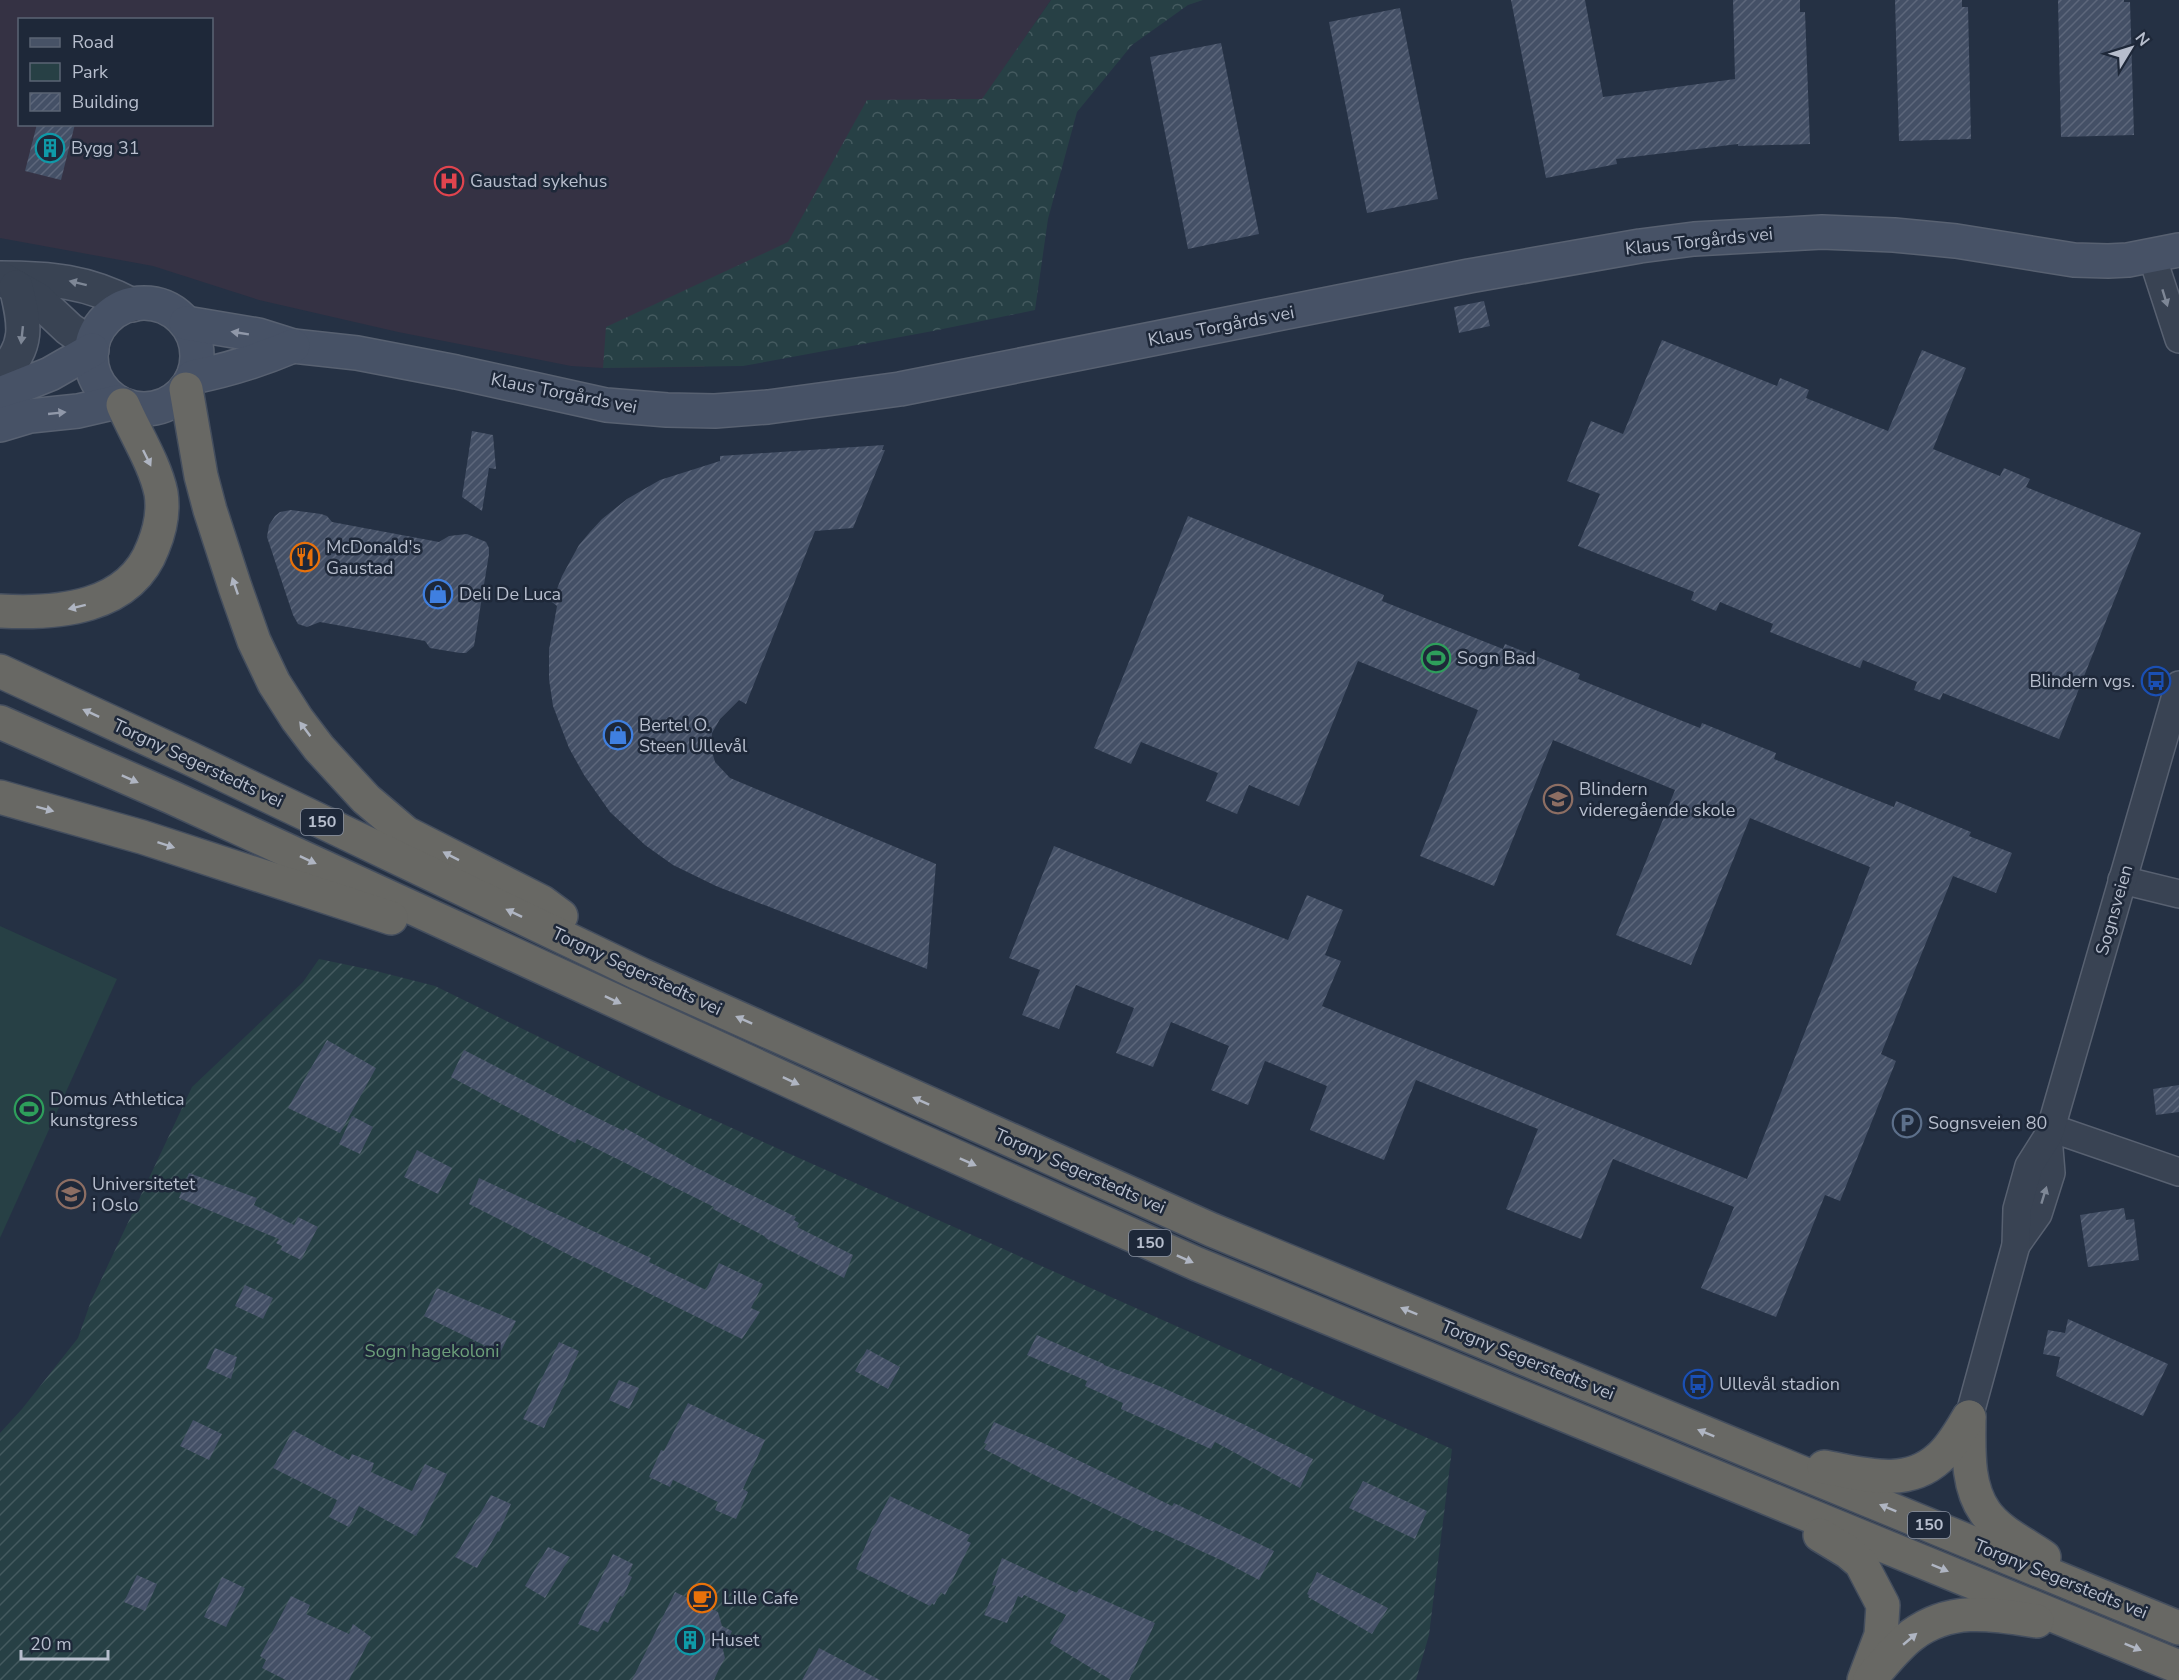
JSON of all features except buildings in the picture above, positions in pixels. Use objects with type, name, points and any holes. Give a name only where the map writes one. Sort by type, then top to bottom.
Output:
[{"type":"highway","points":[[190,383],[201,476],[210,510],[254,641],[274,683],[319,748],[366,799],[406,833],[542,902],[642,975]]},
{"type":"highway","points":[[0,611],[43,612],[87,605],[117,593],[143,569],[157,537],[162,518],[161,495],[156,475],[120,404]]},
{"type":"highway","name":"Torgny Segerstedts vei","points":[[0,671],[200,763],[642,975],[1212,1230],[2179,1628]]},
{"type":"highway","name":"Torgny Segerstedts vei","points":[[0,722],[171,797],[881,1123],[1197,1264],[2179,1667]]},
{"type":"highway","points":[[0,797],[163,844],[302,888],[560,976]]},
{"type":"highway","points":[[1760,1455],[1875,1476],[1899,1477],[1920,1471],[1939,1458],[1969,1417]]},
{"type":"highway","points":[[1969,1417],[1970,1473],[1984,1512],[1997,1525],[2097,1594]]},
{"type":"highway","points":[[1749,1491],[1862,1563],[1883,1605],[1881,1635],[1867,1680]]},
{"type":"highway","points":[[1867,1680],[1911,1636],[1941,1619],[1963,1614],[1998,1615],[2086,1628]]},
{"type":"main road","name":"Klaus Torgårds vei","points":[[186,323],[258,335],[293,346],[357,353],[456,372],[606,405],[715,411],[768,407],[900,389],[1469,276],[1640,246],[1694,239],[1822,232],[1894,234],[1956,241],[2074,260],[2108,261],[2165,253]]},
{"type":"main road","points":[[147,303],[162,306],[175,313],[186,323],[197,349],[197,363],[190,383],[176,399],[164,406],[136,409],[120,404],[106,393],[97,381],[92,367],[92,347],[106,319],[118,310],[147,303]]},
{"type":"main road","name":"Klaus Torgårds vei","points":[[190,383],[293,346]]},
{"type":"main road","points":[[0,394],[50,374],[92,347]]},
{"type":"main road","points":[[0,425],[30,417],[120,404]]},
{"type":"street","points":[[2165,253],[2179,339]]},
{"type":"street","points":[[5,281],[42,278],[69,281],[95,288],[132,305]]},
{"type":"street","points":[[5,281],[38,299],[69,329],[92,347]]},
{"type":"street","points":[[0,375],[12,364],[24,334],[23,319],[5,281]]},
{"type":"street","name":"Sognsveien","points":[[1969,1417],[2016,1245],[2038,1214],[2051,1173],[2050,1132],[2179,685]]},
{"type":"street","points":[[2122,880],[2179,894]]},
{"type":"street","points":[[2050,1132],[2179,1172]]},
{"type":"shaded area","name":"Gaustad sykehus","points":[[0,0],[1051,0],[982,100],[704,367],[571,366],[398,332],[259,300],[153,266],[0,238]]},
{"type":"green space","points":[[1051,0],[1203,0],[1188,5],[1132,45],[1077,112],[1048,219],[1035,310],[743,366],[603,368],[606,327],[788,242],[867,100],[982,99]]},
{"type":"green space","name":"Domus Athletica kunstgress","points":[[0,926],[117,979],[0,1238]]},
{"type":"green space","name":"Sogn hagekoloni","points":[[319,959],[435,986],[660,1096],[1452,1449],[1429,1635],[1416,1680],[0,1680],[0,1433],[78,1338],[91,1301],[192,1087],[303,982]]},
{"type":"place","name":"Bygg 31","points":[[50,148]]},
{"type":"place","name":"Gaustad sykehus","points":[[449,181]]},
{"type":"place","name":"McDonald's Gaustad","points":[[305,557]]},
{"type":"place","name":"Deli De Luca","points":[[438,594]]},
{"type":"place","name":"Sogn Bad","points":[[1436,658]]},
{"type":"place","name":"Blindern vgs.","points":[[2156,681]]},
{"type":"place","name":"Bertel O. Steen Ullevål","points":[[618,735]]},
{"type":"place","name":"Blindern videregående skole","points":[[1558,799]]},
{"type":"place","name":"Domus Athletica kunstgress","points":[[29,1109]]},
{"type":"place","name":"Sognsveien 80","points":[[1907,1123]]},
{"type":"place","name":"Universitetet i Oslo","points":[[71,1194]]},
{"type":"place","name":"Ullevål stadion","points":[[1698,1384]]},
{"type":"place","name":"Lille Cafe","points":[[702,1598]]},
{"type":"place","name":"Huset","points":[[690,1640]]}]
